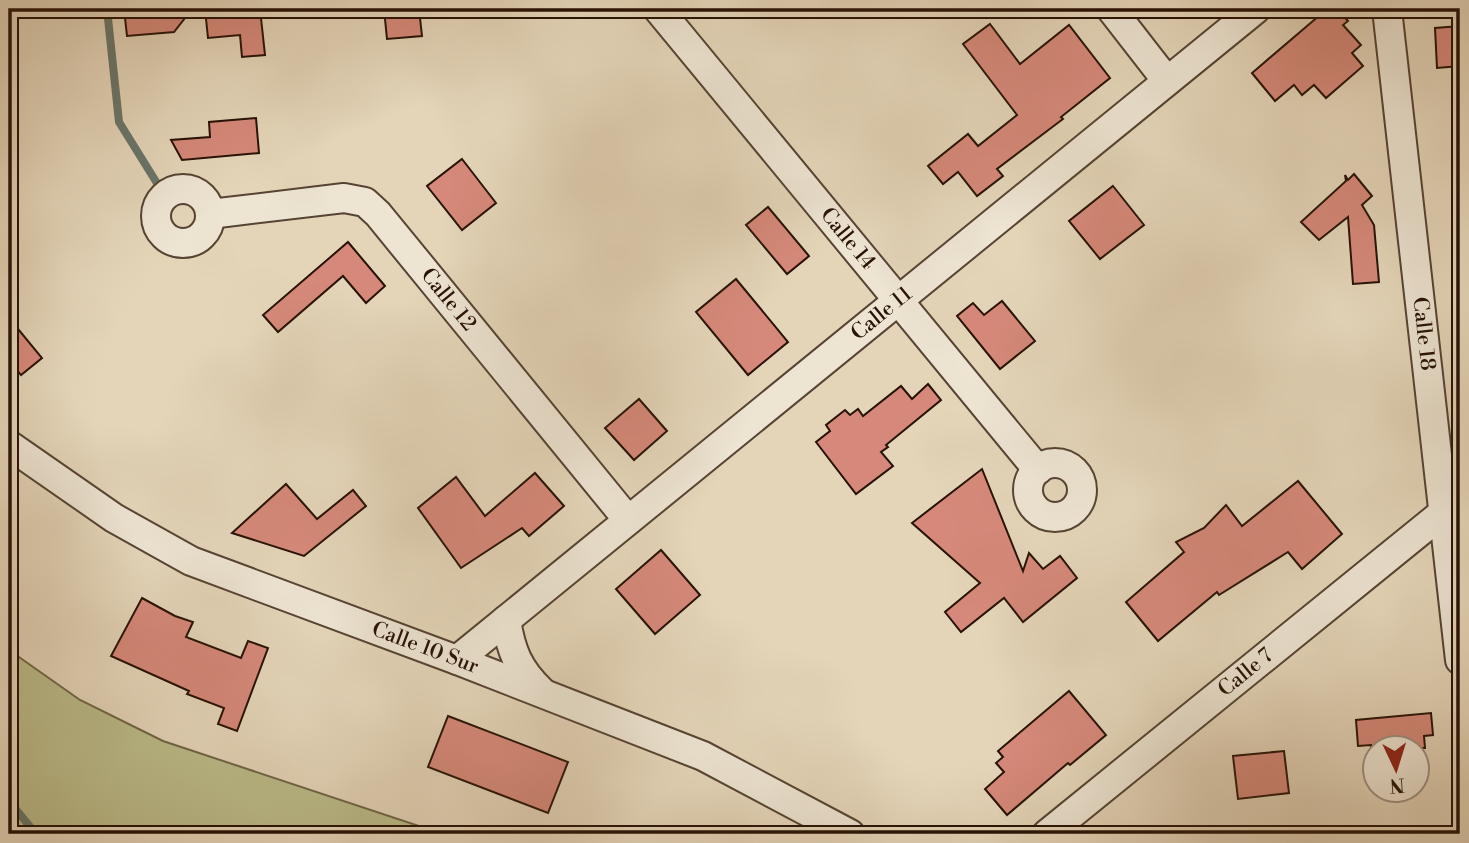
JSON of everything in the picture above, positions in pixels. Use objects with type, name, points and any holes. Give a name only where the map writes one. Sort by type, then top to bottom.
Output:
[{"type":"street","name":"Calle 14","points":[[658,9],[1038,470]]},
{"type":"street","points":[[1111,9],[1167,81]]},
{"type":"street","name":"Calle 11","points":[[457,660],[1255,9]]},
{"type":"street","name":"Calle 18","points":[[1387,9],[1460,660]]},
{"type":"street","name":"Calle 12","points":[[210,214],[344,198],[365,202],[628,520]]},
{"type":"street","name":"Calle 10 Sur","points":[[9,445],[114,518],[191,561],[542,692],[703,756],[850,834]]},
{"type":"street","name":"Calle 7","points":[[1047,834],[1444,512]]},
{"type":"street","points":[[506,620],[516,660],[527,678],[542,692]]},
{"type":"green space","points":[[9,650],[80,700],[163,741],[443,834],[246,834],[238,831],[176,828],[151,834],[9,834]]},
{"type":"building","points":[[124,9],[192,9],[174,32],[127,36]]},
{"type":"building","points":[[205,9],[260,9],[265,55],[242,57],[240,35],[208,38]]},
{"type":"building","points":[[384,9],[419,9],[422,36],[387,39]]},
{"type":"building","points":[[1327,9],[1337,9],[1348,21],[1343,25],[1361,45],[1352,53],[1363,66],[1326,98],[1314,85],[1302,95],[1294,85],[1275,101],[1252,73]]},
{"type":"building","points":[[990,24],[1020,64],[1069,25],[1110,78],[1061,117],[1063,119],[997,169],[1003,176],[977,196],[958,172],[943,184],[928,166],[968,134],[978,146],[1017,115],[963,44]]},
{"type":"building","points":[[1460,26],[1460,66],[1437,68],[1435,28]]},
{"type":"building","points":[[256,118],[259,153],[182,160],[171,140],[210,137],[209,122]]},
{"type":"building","points":[[462,159],[496,203],[462,230],[427,186]]},
{"type":"building","points":[[1354,174],[1372,196],[1362,205],[1374,225],[1379,282],[1353,284],[1348,217],[1319,240],[1301,222],[1346,181],[1345,175],[1348,180]]},
{"type":"building","points":[[1113,186],[1144,225],[1100,259],[1069,221]]},
{"type":"building","points":[[768,207],[809,256],[787,274],[746,225]]},
{"type":"building","points":[[348,242],[385,286],[366,303],[343,276],[278,332],[263,315]]},
{"type":"building","points":[[736,279],[788,342],[748,375],[696,312]]},
{"type":"building","points":[[1002,301],[1035,341],[1000,369],[957,316],[973,303],[984,315]]},
{"type":"building","points":[[9,318],[42,358],[21,375],[9,360]]},
{"type":"building","points":[[928,384],[941,400],[886,445],[888,447],[881,452],[893,466],[856,494],[816,442],[830,431],[826,425],[845,410],[850,415],[858,409],[863,416],[901,386],[912,399]]},
{"type":"building","points":[[639,399],[667,431],[634,460],[605,428]]},
{"type":"building","points":[[982,469],[1023,571],[1029,553],[1043,569],[1060,556],[1077,578],[1023,622],[1004,598],[961,632],[945,612],[980,583],[912,523]]},
{"type":"building","points":[[535,473],[564,506],[529,536],[522,528],[461,568],[418,508],[456,477],[485,516]]},
{"type":"building","points":[[1298,481],[1342,534],[1302,569],[1288,552],[1219,595],[1217,592],[1158,641],[1126,602],[1184,552],[1176,542],[1204,528],[1226,505],[1242,526]]},
{"type":"building","points":[[286,484],[317,519],[353,490],[366,506],[304,556],[232,533]]},
{"type":"building","points":[[661,550],[700,595],[655,634],[616,589]]},
{"type":"building","points":[[142,598],[175,616],[193,622],[186,637],[241,658],[248,641],[268,648],[237,731],[218,724],[224,708],[187,694],[189,691],[111,656]]},
{"type":"building","points":[[1069,691],[1106,735],[1070,765],[1068,763],[1007,815],[985,789],[1004,772],[996,763],[1003,757],[998,751]]},
{"type":"building","points":[[1431,713],[1433,735],[1360,734],[1358,746],[1356,720]]},
{"type":"building","points":[[448,716],[568,762],[548,813],[428,767]]},
{"type":"building","points":[[1284,751],[1289,793],[1238,799],[1233,756]]},
{"type":"waterway","points":[[107,9],[119,122],[160,188]]},
{"type":"waterway","points":[[9,801],[36,834]]}]
